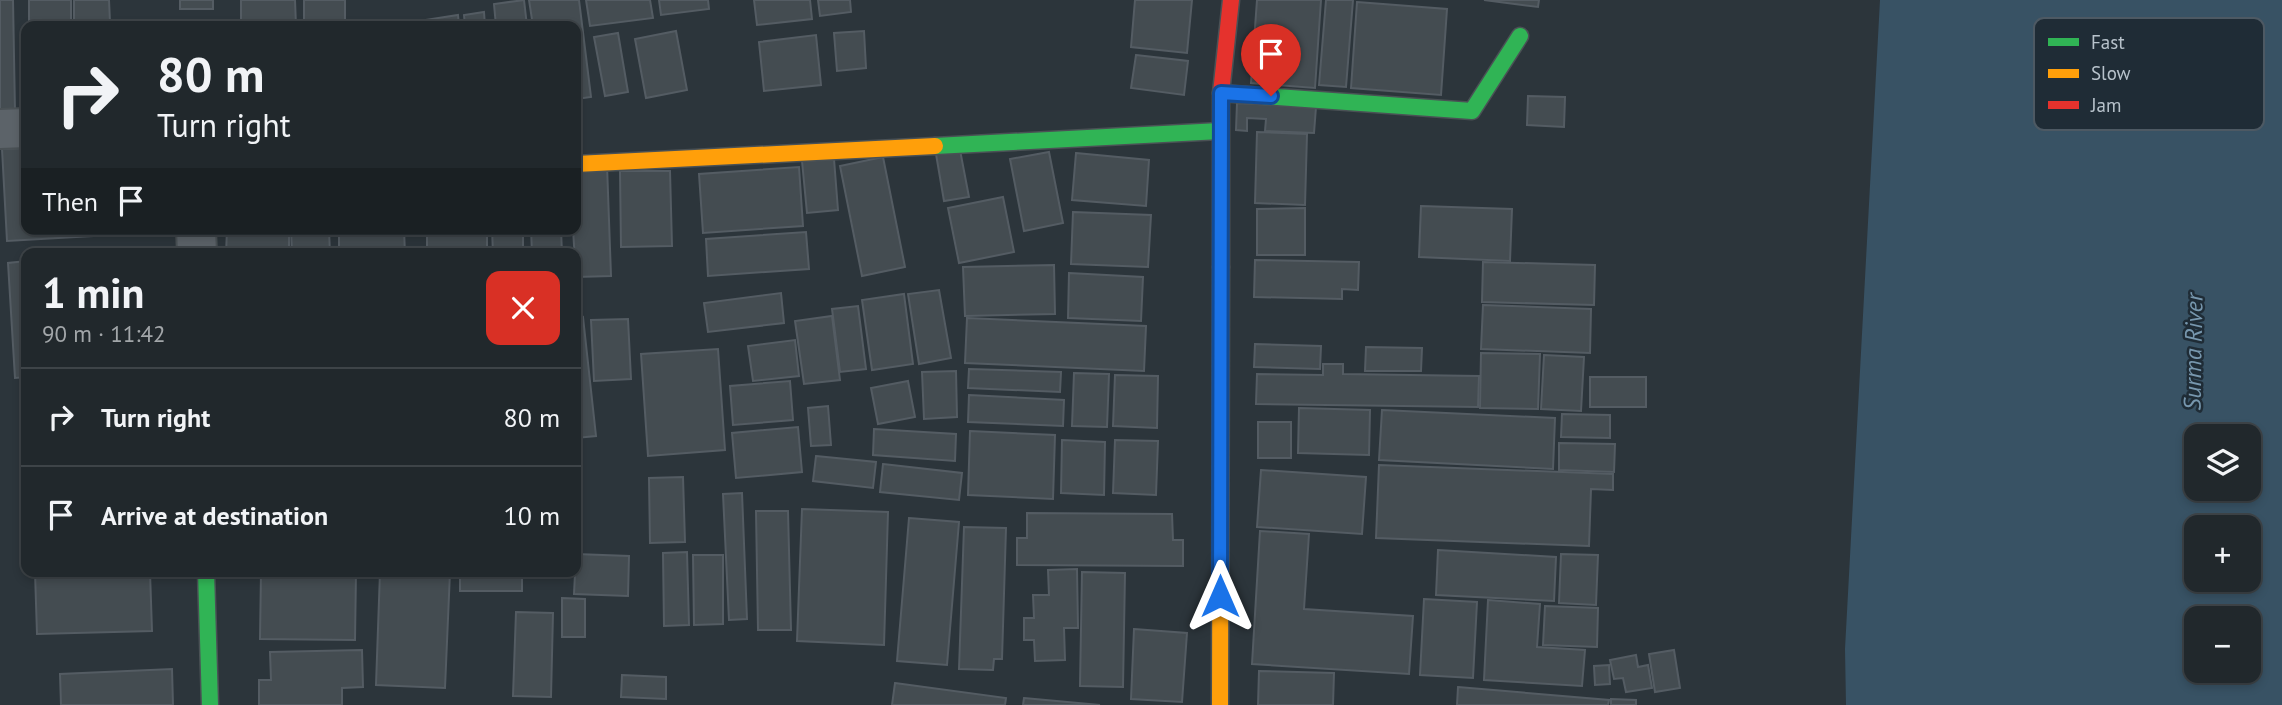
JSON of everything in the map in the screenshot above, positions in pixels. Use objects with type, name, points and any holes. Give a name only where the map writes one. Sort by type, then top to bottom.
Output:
[{"type":"street","points":[[1220,705],[1220,131],[1221,93],[1231,0]]},
{"type":"street","points":[[1221,93],[1472,111],[1520,36]]},
{"type":"street","points":[[0,129],[21,128]]},
{"type":"street","points":[[581,164],[1220,131]]},
{"type":"street","points":[[206,577],[210,705]]},
{"type":"water","name":"Surma River","points":[[1880,0],[2282,0],[2282,705],[1846,705],[1845,649]]},
{"type":"building","points":[[0,0],[13,0],[15,112],[0,112]]},
{"type":"building","points":[[29,0],[71,0],[71,21],[29,21]]},
{"type":"building","points":[[74,0],[109,0],[110,21],[74,21]]},
{"type":"building","points":[[180,0],[213,0],[213,9],[180,9]]},
{"type":"building","points":[[241,0],[295,0],[296,21],[241,21]]},
{"type":"building","points":[[304,0],[345,0],[345,21],[304,21]]},
{"type":"building","points":[[524,0],[526,21],[496,21],[494,4]]},
{"type":"building","points":[[529,0],[579,0],[591,97],[581,98],[581,21],[532,21]]},
{"type":"building","points":[[586,0],[650,0],[653,18],[590,26]]},
{"type":"building","points":[[659,0],[708,0],[709,9],[661,15]]},
{"type":"building","points":[[754,0],[810,0],[812,19],[757,25]]},
{"type":"building","points":[[818,0],[850,0],[851,12],[820,16]]},
{"type":"building","points":[[1135,0],[1192,0],[1187,53],[1131,47]]},
{"type":"building","points":[[1257,0],[1321,0],[1315,88],[1251,83]]},
{"type":"building","points":[[1326,0],[1353,0],[1346,87],[1319,85]]},
{"type":"building","points":[[1484,0],[1539,0],[1538,7]]},
{"type":"building","points":[[1357,2],[1447,9],[1441,95],[1351,88]]},
{"type":"building","points":[[484,12],[485,21],[465,21],[464,15]]},
{"type":"building","points":[[458,15],[459,21],[425,21]]},
{"type":"building","points":[[676,31],[687,90],[646,98],[635,39]]},
{"type":"building","points":[[864,31],[866,68],[837,71],[834,33]]},
{"type":"building","points":[[618,33],[628,92],[605,96],[594,37]]},
{"type":"building","points":[[816,35],[821,85],[764,91],[759,42]]},
{"type":"building","points":[[1136,55],[1188,61],[1184,95],[1131,88]]},
{"type":"building","points":[[1528,96],[1565,97],[1564,127],[1527,125]]},
{"type":"building","points":[[1237,103],[1316,107],[1314,133],[1265,131],[1266,119],[1247,118],[1247,131],[1236,130]]},
{"type":"building","points":[[1257,132],[1307,134],[1305,205],[1255,203]]},
{"type":"building","points":[[21,148],[21,235],[111,235],[7,241],[2,149]]},
{"type":"building","points":[[960,150],[969,197],[944,201],[936,154]]},
{"type":"building","points":[[1049,152],[1063,223],[1024,231],[1010,159]]},
{"type":"building","points":[[1076,153],[1149,160],[1146,206],[1072,200]]},
{"type":"building","points":[[883,157],[905,267],[862,276],[840,166]]},
{"type":"building","points":[[834,159],[838,210],[807,213],[802,161]]},
{"type":"building","points":[[607,165],[611,276],[581,277],[581,248],[574,248],[573,235],[581,235],[581,166]]},
{"type":"building","points":[[799,167],[803,226],[703,233],[699,174]]},
{"type":"building","points":[[620,171],[670,171],[672,246],[621,247]]},
{"type":"building","points":[[1003,197],[1014,252],[959,263],[948,208]]},
{"type":"building","points":[[1421,206],[1512,209],[1510,261],[1419,257]]},
{"type":"building","points":[[1305,208],[1305,255],[1257,255],[1257,209]]},
{"type":"building","points":[[1073,212],[1151,215],[1148,267],[1071,264]]},
{"type":"building","points":[[806,232],[809,269],[708,276],[706,239]]},
{"type":"building","points":[[227,235],[289,235],[289,248],[226,248]]},
{"type":"building","points":[[291,235],[329,235],[330,248],[292,248]]},
{"type":"building","points":[[339,235],[404,235],[405,248],[339,248]]},
{"type":"building","points":[[427,235],[487,235],[487,248],[427,248]]},
{"type":"building","points":[[492,235],[523,235],[523,248],[493,248]]},
{"type":"building","points":[[531,235],[561,235],[562,248],[532,248]]},
{"type":"building","points":[[1255,260],[1359,262],[1358,290],[1342,289],[1342,299],[1254,297]]},
{"type":"building","points":[[21,262],[21,377],[15,378],[8,263]]},
{"type":"building","points":[[1483,262],[1595,265],[1594,305],[1482,302]]},
{"type":"building","points":[[1054,265],[1055,314],[965,316],[963,267]]},
{"type":"building","points":[[1069,273],[1143,277],[1141,321],[1068,318]]},
{"type":"building","points":[[939,290],[951,358],[919,364],[908,294]]},
{"type":"building","points":[[781,293],[784,323],[708,332],[704,303]]},
{"type":"building","points":[[904,294],[913,364],[872,370],[862,300]]},
{"type":"building","points":[[1483,305],[1591,309],[1590,353],[1481,349]]},
{"type":"building","points":[[858,306],[866,369],[840,372],[832,309]]},
{"type":"building","points":[[832,316],[840,380],[804,384],[795,321]]},
{"type":"building","points":[[581,317],[596,436],[581,438]]},
{"type":"building","points":[[967,318],[1146,326],[1144,371],[965,363]]},
{"type":"building","points":[[628,319],[631,379],[594,381],[591,320]]},
{"type":"building","points":[[795,340],[799,376],[753,381],[748,346]]},
{"type":"building","points":[[1255,344],[1321,346],[1320,369],[1254,367]]},
{"type":"building","points":[[1366,347],[1422,348],[1421,371],[1365,371]]},
{"type":"building","points":[[718,349],[725,450],[648,456],[641,354]]},
{"type":"building","points":[[1481,353],[1540,354],[1538,409],[1480,408]]},
{"type":"building","points":[[1544,355],[1584,357],[1581,411],[1541,409]]},
{"type":"building","points":[[1323,364],[1343,364],[1343,374],[1479,376],[1478,407],[1256,404],[1257,374],[1323,375]]},
{"type":"building","points":[[969,369],[1061,372],[1060,392],[968,388]]},
{"type":"building","points":[[956,371],[957,417],[924,419],[922,372]]},
{"type":"building","points":[[1074,373],[1109,374],[1107,427],[1072,426]]},
{"type":"building","points":[[1115,375],[1158,376],[1157,428],[1113,426]]},
{"type":"building","points":[[1590,377],[1646,377],[1646,407],[1590,407]]},
{"type":"building","points":[[790,381],[793,420],[733,425],[730,386]]},
{"type":"building","points":[[908,381],[915,417],[878,424],[871,388]]},
{"type":"building","points":[[969,395],[1064,400],[1063,426],[968,422]]},
{"type":"building","points":[[828,406],[831,445],[811,446],[808,408]]},
{"type":"building","points":[[1299,408],[1370,410],[1369,455],[1298,453]]},
{"type":"building","points":[[1382,410],[1555,418],[1553,469],[1379,460]]},
{"type":"building","points":[[1562,414],[1610,415],[1610,438],[1561,437]]},
{"type":"building","points":[[1258,422],[1291,422],[1291,458],[1258,458]]},
{"type":"building","points":[[798,427],[802,472],[736,478],[732,433]]},
{"type":"building","points":[[874,429],[956,434],[955,461],[873,455]]},
{"type":"building","points":[[970,431],[1055,435],[1053,499],[968,495]]},
{"type":"building","points":[[1062,440],[1105,442],[1104,495],[1061,493]]},
{"type":"building","points":[[1115,440],[1158,441],[1156,495],[1113,493]]},
{"type":"building","points":[[1559,443],[1615,444],[1614,472],[1559,470]]},
{"type":"building","points":[[816,456],[876,462],[873,488],[813,481]]},
{"type":"building","points":[[883,464],[962,473],[959,500],[880,492]]},
{"type":"building","points":[[1379,465],[1613,474],[1613,490],[1591,489],[1589,546],[1376,538]]},
{"type":"building","points":[[1261,470],[1366,477],[1362,534],[1257,527]]},
{"type":"building","points":[[683,477],[685,542],[650,543],[649,478]]},
{"type":"building","points":[[742,493],[747,619],[729,620],[723,494]]},
{"type":"building","points":[[802,509],[888,512],[884,645],[797,641]]},
{"type":"building","points":[[756,511],[788,511],[791,630],[758,630]]},
{"type":"building","points":[[1027,513],[1172,514],[1173,540],[1183,540],[1183,566],[1017,565],[1017,538],[1027,538]]},
{"type":"building","points":[[909,518],[959,522],[947,665],[897,661]]},
{"type":"building","points":[[964,527],[1006,528],[1002,659],[994,659],[993,670],[959,669]]},
{"type":"building","points":[[1260,531],[1309,534],[1304,609],[1413,616],[1409,674],[1252,664]]},
{"type":"building","points":[[1438,550],[1556,557],[1554,601],[1436,595]]},
{"type":"building","points":[[687,552],[689,625],[664,626],[663,553]]},
{"type":"building","points":[[581,554],[629,556],[628,596],[574,594],[575,577],[581,577]]},
{"type":"building","points":[[1561,554],[1598,555],[1596,605],[1559,603]]},
{"type":"building","points":[[693,555],[723,555],[723,624],[694,625]]},
{"type":"building","points":[[1077,569],[1078,628],[1064,628],[1065,660],[1035,661],[1034,640],[1024,640],[1024,618],[1034,618],[1033,595],[1049,595],[1048,570]]},
{"type":"building","points":[[1082,572],[1125,573],[1123,687],[1080,686]]},
{"type":"building","points":[[35,577],[150,577],[152,631],[37,634]]},
{"type":"building","points":[[261,577],[356,577],[355,640],[260,639]]},
{"type":"building","points":[[380,577],[450,577],[445,688],[376,685]]},
{"type":"building","points":[[460,577],[522,577],[522,591],[460,591]]},
{"type":"building","points":[[562,598],[585,599],[585,637],[562,637]]},
{"type":"building","points":[[1424,599],[1477,602],[1473,678],[1420,675]]},
{"type":"building","points":[[1488,600],[1540,604],[1537,647],[1585,650],[1582,686],[1484,680]]},
{"type":"building","points":[[1545,606],[1598,608],[1597,647],[1543,645]]},
{"type":"building","points":[[516,612],[553,613],[551,697],[513,696]]},
{"type":"building","points":[[1134,629],[1187,633],[1182,702],[1131,699]]},
{"type":"building","points":[[362,650],[363,687],[342,688],[342,705],[259,705],[259,680],[271,680],[270,652]]},
{"type":"building","points":[[1674,650],[1680,688],[1655,692],[1649,654]]},
{"type":"building","points":[[1636,655],[1638,667],[1648,665],[1652,688],[1626,692],[1623,678],[1614,679],[1610,660]]},
{"type":"building","points":[[1609,665],[1610,684],[1595,685],[1594,666]]},
{"type":"building","points":[[172,669],[173,705],[61,705],[60,674]]},
{"type":"building","points":[[1259,671],[1334,673],[1333,705],[1258,705]]},
{"type":"building","points":[[622,675],[666,677],[666,699],[621,697]]},
{"type":"building","points":[[895,683],[1006,698],[1005,705],[892,705]]},
{"type":"building","points":[[1458,687],[1609,700],[1608,705],[1457,705]]},
{"type":"building","points":[[1024,698],[1100,705],[1023,705]]},
{"type":"building","points":[[1611,699],[1636,700],[1636,705],[1611,705]]},
{"type":"traffic: fast","points":[[1221,93],[1472,111],[1520,36]]},
{"type":"traffic: fast","points":[[935,146],[1220,131]]},
{"type":"traffic: fast","points":[[206,577],[210,705]]},
{"type":"traffic: slow","points":[[581,164],[935,146]]},
{"type":"traffic: slow","points":[[1220,705],[1221,267]]},
{"type":"traffic: jam","points":[[1221,267],[1221,93],[1231,0]]},
{"type":"route","points":[[1220,596],[1221,93],[1271,96]]}]
